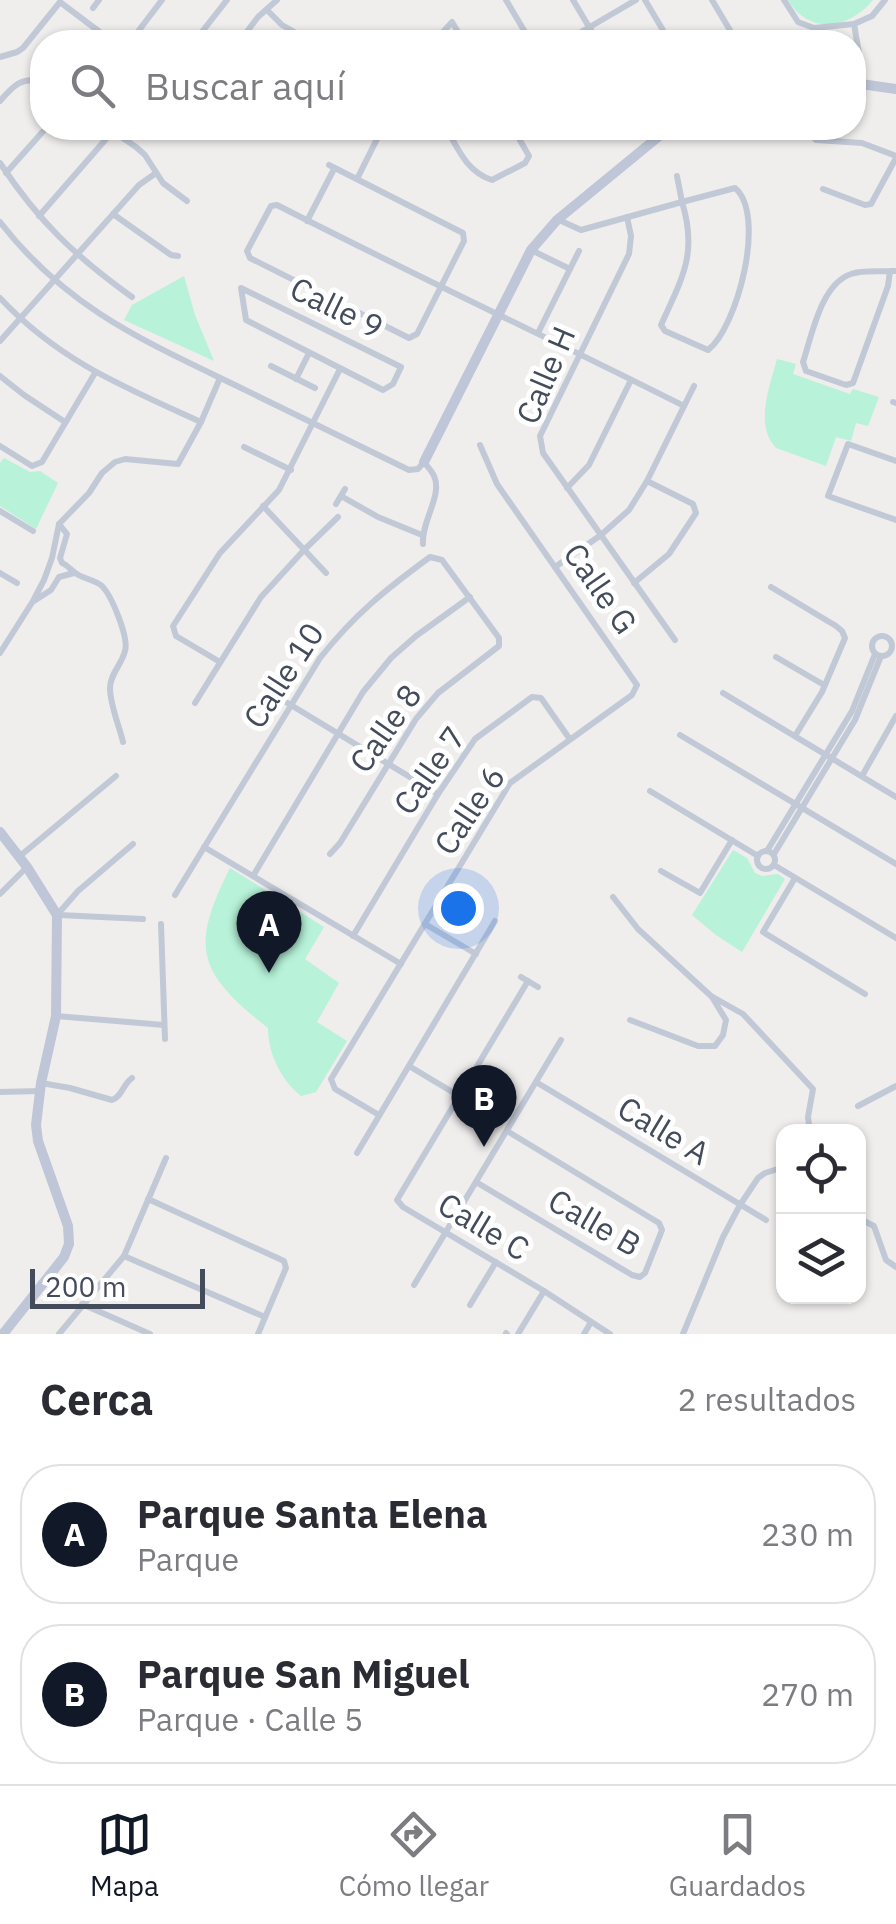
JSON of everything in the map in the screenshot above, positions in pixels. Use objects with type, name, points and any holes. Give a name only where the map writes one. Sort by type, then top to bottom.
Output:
[{"type":"street","points":[[93,8],[99,0]]},
{"type":"street","points":[[139,30],[162,0]]},
{"type":"street","points":[[203,30],[227,0]]},
{"type":"street","points":[[248,30],[277,0]]},
{"type":"street","points":[[506,0],[524,30]]},
{"type":"street","points":[[572,0],[589,28]]},
{"type":"street","points":[[585,30],[636,0]]},
{"type":"street","points":[[645,0],[663,30]]},
{"type":"street","points":[[712,0],[730,30]]},
{"type":"street","points":[[784,0],[798,22],[814,28],[854,24],[872,16],[885,0]]},
{"type":"street","points":[[37,30],[60,2],[97,30]]},
{"type":"street","points":[[267,10],[291,30]]},
{"type":"street","points":[[854,24],[855,30]]},
{"type":"street","points":[[0,57],[17,52],[30,39]]},
{"type":"street","points":[[0,101],[20,82],[30,80]]},
{"type":"street","points":[[866,84],[896,89]]},
{"type":"street","points":[[6,172],[35,140]]},
{"type":"street","points":[[38,216],[103,140]]},
{"type":"street","points":[[124,140],[144,155],[169,189],[187,201]]},
{"type":"street","points":[[357,179],[376,140]]},
{"type":"street","points":[[453,140],[468,164],[480,176],[492,180],[526,164],[530,156],[520,140]]},
{"type":"street","points":[[0,222],[53,280],[130,335],[409,470],[418,469],[531,250],[558,220],[655,140]]},
{"type":"street","points":[[816,140],[862,142],[896,157],[871,204],[823,189]]},
{"type":"street","points":[[0,163],[38,216],[76,255],[132,297]]},
{"type":"street","points":[[307,221],[331,167],[463,233],[464,242],[440,288],[417,334],[409,338],[250,258],[247,251],[271,206],[277,205],[307,221],[440,288],[684,406]]},
{"type":"street","points":[[0,341],[139,185],[156,173]]},
{"type":"street","points":[[558,220],[581,230],[627,218],[682,202],[735,188],[743,195],[750,244],[744,277],[723,329],[708,350],[665,331],[661,325],[689,254],[689,224],[682,202],[677,176]]},
{"type":"street","points":[[113,214],[171,256],[178,256]]},
{"type":"street","name":"Calle H","points":[[627,218],[631,236],[628,254],[540,436],[543,453],[675,640]]},
{"type":"street","points":[[531,250],[570,269]]},
{"type":"street","points":[[538,333],[579,251]]},
{"type":"street","points":[[893,271],[854,383],[846,385],[806,370],[803,362],[832,286],[851,274],[893,271]]},
{"type":"street","name":"Calle 9","points":[[241,288],[401,368],[393,384],[383,390],[309,353],[246,320],[241,288]]},
{"type":"street","points":[[0,298],[19,319],[95,373],[200,422]]},
{"type":"street","points":[[296,379],[309,353]]},
{"type":"street","points":[[271,366],[315,388]]},
{"type":"street","points":[[220,662],[176,636],[172,626],[220,553],[279,490],[340,369]]},
{"type":"street","points":[[0,446],[32,466],[42,462],[95,373]]},
{"type":"street","points":[[0,376],[65,422]]},
{"type":"street","points":[[0,654],[33,601],[52,558],[59,524],[115,462],[125,458],[178,464],[220,378]]},
{"type":"street","points":[[567,488],[589,466],[632,380]]},
{"type":"street","points":[[556,567],[630,510],[694,386]]},
{"type":"street","points":[[896,461],[848,444],[828,496],[896,520]]},
{"type":"street","name":"Calle G","points":[[480,445],[497,484],[637,685],[632,694],[569,738]]},
{"type":"street","points":[[244,448],[290,470]]},
{"type":"street","points":[[341,496],[423,540],[437,488],[435,476],[424,462]]},
{"type":"street","points":[[634,582],[669,554],[696,513],[693,504],[647,481]]},
{"type":"street","points":[[263,506],[326,573]]},
{"type":"street","points":[[0,512],[33,531]]},
{"type":"street","points":[[195,702],[262,597],[338,517]]},
{"type":"street","points":[[59,524],[67,534],[61,560],[74,573],[104,588],[126,634],[127,646],[110,688],[123,742]]},
{"type":"street","name":"Calle 10","points":[[175,895],[186,884],[204,847],[320,658],[348,624],[378,595],[430,558],[442,560],[470,596]]},
{"type":"street","points":[[0,573],[17,583]]},
{"type":"street","points":[[33,601],[51,590],[59,577],[74,573]]},
{"type":"street","points":[[770,587],[842,631],[844,638],[824,686],[795,736]]},
{"type":"street","points":[[253,876],[363,692],[391,658],[470,596]]},
{"type":"street","name":"Calle 8","points":[[330,854],[416,719],[438,694],[500,646],[499,638],[470,596]]},
{"type":"street","points":[[650,791],[758,856],[770,853],[828,756],[878,655],[893,648],[888,638],[878,637],[872,645],[878,655]]},
{"type":"street","points":[[776,657],[824,686]]},
{"type":"street","points":[[266,690],[438,794]]},
{"type":"street","points":[[723,693],[896,797]]},
{"type":"street","name":"Calle 7","points":[[353,936],[475,739],[532,697],[541,698],[569,738]]},
{"type":"street","points":[[862,776],[893,728],[896,716]]},
{"type":"street","points":[[680,735],[896,864]]},
{"type":"street","name":"Calle 6","points":[[379,1115],[335,1089],[331,1080],[510,783],[569,738]]},
{"type":"street","points":[[20,856],[116,776]]},
{"type":"street","points":[[0,832],[58,915],[56,1016],[36,1125],[68,1226],[70,1244],[3,1334]]},
{"type":"street","points":[[661,870],[700,893],[732,840]]},
{"type":"street","points":[[58,915],[78,891],[132,844]]},
{"type":"street","points":[[204,847],[401,964]]},
{"type":"street","points":[[758,856],[757,864],[767,870],[776,861],[770,853]]},
{"type":"street","points":[[774,866],[896,938]]},
{"type":"street","points":[[0,894],[27,867]]},
{"type":"street","points":[[795,878],[763,932],[865,994]]},
{"type":"street","points":[[613,897],[638,929],[711,996],[742,1014],[813,1089],[809,1124]]},
{"type":"street","points":[[58,915],[142,919]]},
{"type":"street","points":[[357,1153],[495,921]]},
{"type":"street","points":[[160,924],[165,1039]]},
{"type":"street","points":[[425,924],[476,954]]},
{"type":"street","name":"Calle C","points":[[538,986],[525,979],[397,1200],[610,1334]]},
{"type":"street","points":[[630,1020],[698,1046],[715,1046],[724,1034],[726,1020],[711,996]]},
{"type":"street","points":[[56,1016],[164,1025]]},
{"type":"street","points":[[414,1285],[561,1040]]},
{"type":"street","points":[[408,1066],[459,1096]]},
{"type":"street","points":[[0,1092],[70,1088],[112,1100],[132,1078]]},
{"type":"street","name":"Calle A","points":[[536,1082],[766,1220]]},
{"type":"street","points":[[858,1106],[895,1089]]},
{"type":"street","name":"Calle B","points":[[476,1182],[632,1275],[645,1273],[662,1230],[659,1223],[507,1131]]},
{"type":"street","points":[[58,1334],[124,1256],[166,1158]]},
{"type":"street","points":[[683,1334],[722,1237],[740,1204],[764,1172],[776,1169]]},
{"type":"street","points":[[148,1199],[284,1261],[286,1268],[258,1334]]},
{"type":"street","points":[[866,1222],[874,1226],[886,1260],[896,1266]]},
{"type":"street","points":[[124,1256],[265,1318]]},
{"type":"street","points":[[464,1294],[472,1302],[496,1262]]},
{"type":"street","points":[[518,1334],[544,1291]]},
{"type":"street","points":[[82,1304],[150,1334]]},
{"type":"street","points":[[584,1334],[591,1322]]},
{"type":"green space","points":[[788,0],[873,0],[852,18],[829,24],[807,19]]},
{"type":"green space","points":[[184,276],[214,361],[124,320],[132,305]]},
{"type":"green space","points":[[777,359],[796,364],[793,374],[850,394],[853,389],[879,397],[868,426],[856,423],[851,441],[836,437],[826,466],[776,448],[769,439],[766,405]]},
{"type":"green space","points":[[4,458],[30,472],[40,471],[58,483],[36,529],[0,506],[0,463]]},
{"type":"green space","points":[[733,850],[747,858],[755,873],[778,874],[785,879],[742,952],[692,915]]},
{"type":"green space","points":[[230,868],[324,927],[305,959],[339,983],[317,1022],[347,1041],[316,1092],[301,1096],[287,1082],[273,1056],[268,1028],[226,991],[207,957],[209,919]]},
{"type":"place","name":"Parque Santa Elena","points":[[269,973]]},
{"type":"place","name":"Parque San Miguel","points":[[484,1147]]}]
